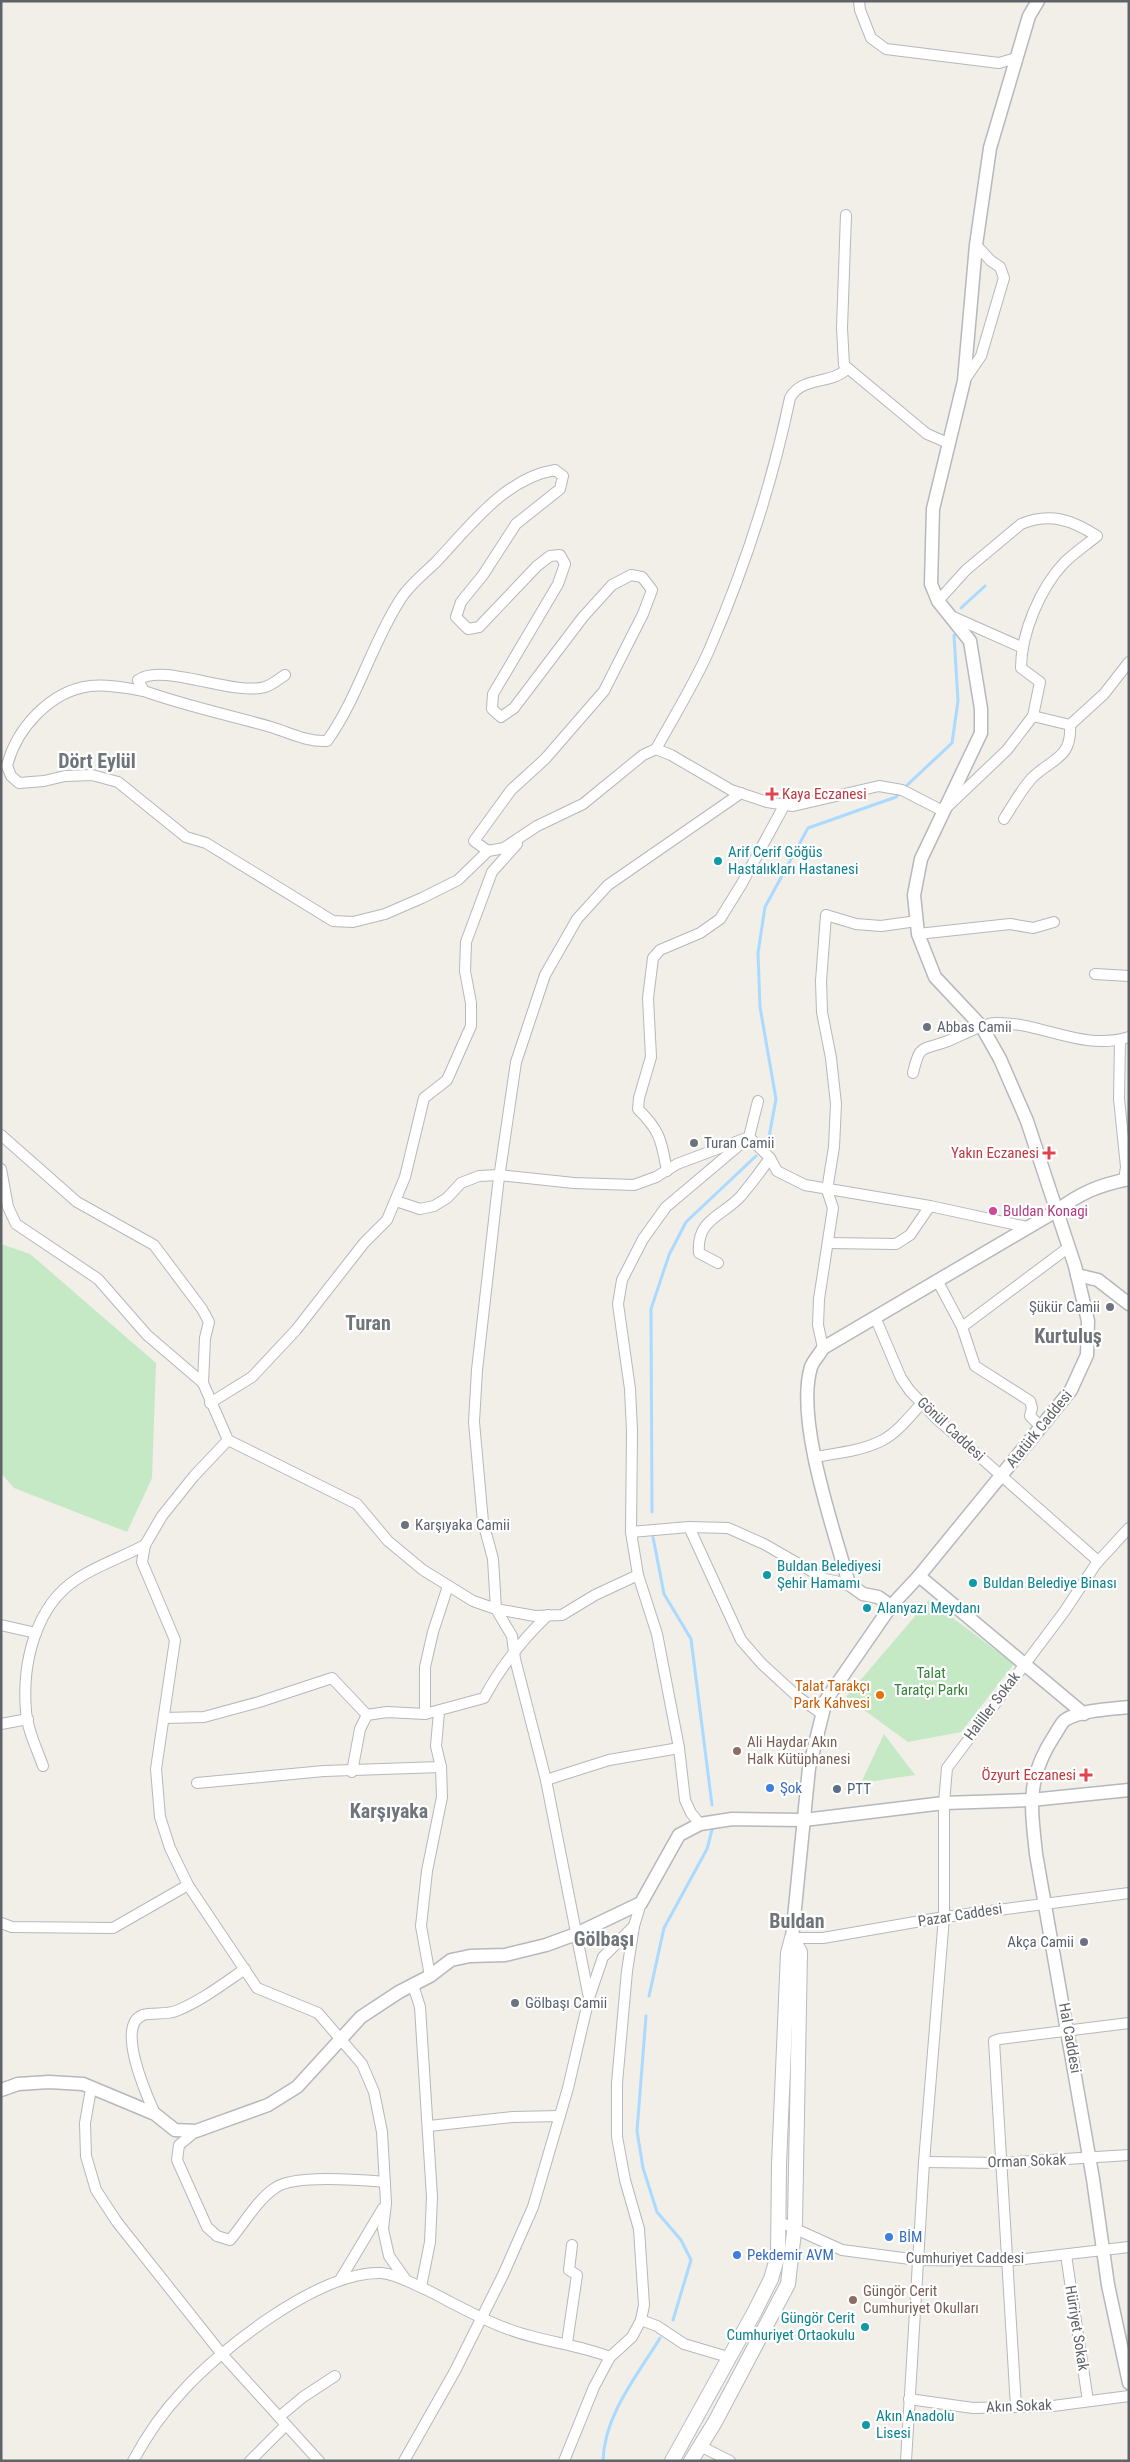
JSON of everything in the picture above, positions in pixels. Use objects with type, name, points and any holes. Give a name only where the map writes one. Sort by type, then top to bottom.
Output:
[{"type":"main road","points":[[672,2461],[706,2402],[728,2357],[771,2279],[778,2255],[787,1962],[792,1938]]},
{"type":"main road","points":[[691,2461],[715,2422],[788,2284],[794,2230],[800,1952],[792,1938]]},
{"type":"street","points":[[860,1],[860,10],[871,38],[886,49],[999,63],[1016,58]]},
{"type":"street","points":[[656,749],[671,755],[731,790],[767,802],[793,806],[879,786],[902,790],[943,811],[1007,750],[1033,716],[1040,682],[1021,668],[1021,647],[1045,587],[1064,563],[1097,536],[1069,520],[1053,518],[1030,520],[1021,524],[966,570],[938,601],[931,584],[933,509],[964,381],[976,245],[990,148],[1029,16],[1038,1]]},
{"type":"street","points":[[846,215],[842,357],[847,369],[927,434],[948,443]]},
{"type":"street","points":[[964,381],[981,356],[1004,278],[1000,267],[991,261],[976,245]]},
{"type":"street","points":[[488,851],[474,841],[511,790],[545,758],[604,692],[643,614],[652,590],[642,577],[631,575],[612,585],[583,617],[514,708],[501,717],[492,709],[493,694],[558,584],[565,564],[560,555],[550,556],[537,566],[479,627],[468,629],[456,617],[461,602],[483,575],[516,524],[560,489],[563,476],[555,470],[541,472],[496,498],[401,598],[369,657],[344,718],[327,741],[315,742],[144,691],[89,686],[60,696],[35,714],[4,763],[11,776],[18,783],[92,775],[118,782],[186,837],[206,842],[333,921],[353,922],[377,916],[422,898],[458,880],[488,851],[504,848],[528,832],[583,804],[643,755],[656,749],[710,650],[751,543],[767,497],[790,398],[795,389],[802,385],[835,377],[847,369]]},
{"type":"street","name":"Atatürk Caddesi","points":[[792,1938],[809,1768],[826,1700],[891,1606],[919,1576],[1071,1390],[1087,1355],[1088,1321],[1077,1275],[1027,1121],[1000,1059],[982,1027],[935,977],[918,934],[914,895],[921,859],[981,733],[980,709],[970,641],[938,601]]},
{"type":"street","points":[[951,616],[1021,647]]},
{"type":"street","points":[[1004,819],[1034,776],[1061,756],[1069,747],[1070,726],[1104,694],[1129,662]]},
{"type":"street","points":[[144,691],[138,680],[145,675],[162,675],[240,688],[265,687],[285,675]]},
{"type":"street","points":[[1033,716],[1070,726]]},
{"type":"street","points":[[589,1998],[546,1780],[514,1652],[512,1636],[496,1609],[493,1559],[483,1522],[474,1422],[477,1370],[499,1175],[516,1062],[545,975],[577,918],[608,884],[741,793]]},
{"type":"street","points":[[667,1170],[661,1139],[654,1125],[638,1109],[639,1098],[652,1058],[648,998],[653,958],[660,950],[700,933],[720,920],[784,804]]},
{"type":"street","points":[[210,1403],[252,1377],[290,1337],[364,1243],[387,1220],[405,1177],[424,1098],[447,1080],[471,1026],[471,1003],[465,971],[466,942],[492,872],[528,832]]},
{"type":"street","points":[[824,1348],[818,1325],[819,1299],[833,1208],[827,1190],[834,1147],[836,1104],[831,1058],[822,1012],[821,981],[826,915],[856,924],[881,926],[917,921]]},
{"type":"street","points":[[918,934],[1010,924],[1033,928],[1054,922]]},
{"type":"street","points":[[1096,974],[1129,976]]},
{"type":"street","points":[[849,1584],[808,1424],[811,1366],[824,1348],[1027,1227],[1058,1214],[1077,1196],[1099,1185],[1126,1180],[1119,1099],[1125,1038],[1078,1041],[1032,1027],[992,1023],[922,1048],[918,1053],[913,1073]]},
{"type":"street","points":[[700,1824],[691,1813],[685,1800],[679,1748],[657,1634],[638,1575],[631,1532],[630,1398],[618,1304],[622,1280],[643,1239],[666,1207],[749,1137],[758,1100]]},
{"type":"street","points":[[1,1135],[77,1202],[154,1245],[202,1309],[209,1322],[205,1338],[203,1383],[210,1403],[228,1440],[357,1504],[388,1541],[423,1570],[473,1601],[496,1609],[536,1616],[562,1614],[595,1595],[638,1575]]},
{"type":"street","points":[[396,1201],[420,1209],[434,1206],[447,1198],[461,1183],[479,1176],[499,1175],[574,1183],[634,1185],[656,1177],[677,1164],[749,1137]]},
{"type":"street","points":[[749,1137],[770,1158],[777,1171],[805,1185],[930,1206],[1027,1227]]},
{"type":"street","points":[[718,1263],[699,1253],[698,1240],[710,1220],[739,1197],[770,1158]]},
{"type":"street","points":[[1,1169],[8,1207],[16,1224],[98,1279],[147,1335],[203,1383]]},
{"type":"street","points":[[828,1243],[896,1244],[910,1235],[930,1206]]},
{"type":"street","points":[[962,1327],[1069,1247]]},
{"type":"street","points":[[1077,1275],[1098,1280],[1129,1304]]},
{"type":"street","points":[[937,1280],[962,1327],[975,1366],[1030,1400],[1032,1408],[1030,1416],[1041,1427]]},
{"type":"street","name":"Gönül Caddesi","points":[[874,1317],[901,1378],[922,1404],[1098,1561]]},
{"type":"street","points":[[816,1457],[861,1449],[883,1440],[900,1427],[922,1404]]},
{"type":"street","points":[[228,1440],[194,1476],[162,1516],[145,1545],[142,1562],[175,1640],[156,1769],[160,1817],[170,1848],[188,1885],[257,1988],[318,2014],[362,2064],[374,2092],[382,2132],[386,2203],[383,2229],[390,2256],[406,2280]]},
{"type":"street","points":[[631,1532],[689,1527],[728,1528],[764,1544],[826,1579],[849,1584],[863,1594],[878,1597],[891,1606]]},
{"type":"street","points":[[689,1527],[741,1640],[762,1664],[798,1697],[822,1714]]},
{"type":"street","name":"Haliller Sokak","points":[[906,2461],[924,2162],[944,1917],[944,1803],[947,1768],[1023,1664],[1064,1612],[1098,1561],[1129,1528]]},
{"type":"street","points":[[43,1766],[26,1713],[28,1659],[36,1633],[58,1594],[77,1579],[145,1545]]},
{"type":"street","points":[[919,1576],[1084,1714]]},
{"type":"street","points":[[425,1714],[425,1667],[433,1632],[448,1586]]},
{"type":"street","points":[[367,1715],[386,1712],[425,1714],[439,1712],[484,1698],[498,1670],[525,1637],[548,1615]]},
{"type":"street","points":[[1,1625],[36,1633]]},
{"type":"street","points":[[164,1718],[204,1717],[259,1702],[332,1678],[367,1715]]},
{"type":"street","name":"Hal Caddesi","points":[[1129,1707],[1097,1710],[1065,1721],[1048,1746],[1036,1772],[1031,1800],[1036,1854],[1069,2032],[1108,2285],[1129,2383]]},
{"type":"street","points":[[430,1976],[421,1926],[427,1871],[442,1797],[441,1767],[436,1746],[439,1712]]},
{"type":"street","points":[[352,1772],[360,1729],[367,1715]]},
{"type":"street","points":[[1,1724],[28,1719]]},
{"type":"street","points":[[546,1780],[609,1760],[679,1748]]},
{"type":"street","points":[[197,1783],[324,1771],[352,1772],[441,1767]]},
{"type":"street","points":[[564,2461],[594,2387],[610,2357],[632,2337],[642,2320],[644,2305],[643,2262],[639,2229],[625,2180],[617,2137],[617,2083],[627,1971],[634,1926],[641,1903],[679,1835],[700,1824],[732,1819],[804,1820],[944,1803],[1031,1800],[1129,1790]]},
{"type":"street","points":[[1,1923],[12,1927],[113,1928],[188,1885]]},
{"type":"street","name":"Pazar Caddesi","points":[[792,1938],[823,1938],[944,1917],[1129,1893]]},
{"type":"street","points":[[385,2182],[339,2179],[296,2182],[276,2187],[230,2240],[217,2236],[207,2228],[177,2160],[179,2145],[196,2131],[268,2105],[297,2087],[360,2017],[430,1976],[451,1960],[470,1956],[505,1955],[546,1945],[576,1934],[641,1903]]},
{"type":"street","points":[[404,2461],[455,2371],[533,2207],[560,2116],[589,1998],[604,1957],[634,1926]]},
{"type":"street","points":[[155,2114],[143,2087],[134,2054],[131,2029],[136,2020],[143,2015],[170,2014],[192,2004],[245,1969]]},
{"type":"street","points":[[413,1985],[420,2007],[432,2197],[430,2242],[421,2287]]},
{"type":"street","points":[[1016,2407],[994,2041],[1129,2023]]},
{"type":"street","points":[[1,2090],[18,2084],[49,2082],[83,2084],[123,2099],[155,2114],[175,2130],[196,2131]]},
{"type":"street","points":[[92,2088],[85,2123],[86,2156],[96,2190],[117,2222],[221,2353],[319,2461]]},
{"type":"street","points":[[429,2126],[513,2117],[560,2116]]},
{"type":"street","name":"Orman Sokak","points":[[924,2162],[1002,2163],[1090,2159],[1129,2155]]},
{"type":"street","points":[[340,2280],[386,2203]]},
{"type":"street","name":"Cumhuriyet Caddesi","points":[[778,2221],[794,2230],[842,2250],[918,2260],[1007,2262],[1129,2247]]},
{"type":"street","points":[[568,2343],[577,2276],[569,2270],[572,2245]]},
{"type":"street","name":"Hürriyet Sokak","points":[[1066,2255],[1088,2402]]},
{"type":"street","points":[[133,2461],[146,2438],[180,2394],[221,2353],[302,2297],[340,2280],[381,2273],[406,2280],[509,2330],[589,2348],[610,2357]]},
{"type":"street","points":[[642,2320],[657,2326],[684,2344],[728,2357]]},
{"type":"street","points":[[250,2461],[303,2397],[335,2376]]},
{"type":"street","name":"Akın Sokak","points":[[909,2399],[973,2408],[1053,2406],[1129,2396]]},
{"type":"street","points":[[700,2446],[730,2461]]},
{"type":"green space","points":[[1,1244],[30,1254],[156,1363],[152,1478],[127,1532],[14,1488],[1,1473]]},
{"type":"green space","name":"Talat Taratçı Parkı","points":[[929,1600],[1014,1664],[961,1732],[908,1742],[846,1697]]},
{"type":"green space","points":[[884,1734],[915,1775],[861,1783]]},
{"type":"waterway","points":[[961,608],[985,586]]},
{"type":"waterway","points":[[904,788],[952,743],[958,701],[954,635]]},
{"type":"waterway","points":[[769,1137],[776,1099],[760,1007],[758,953],[765,907],[808,828],[896,797],[900,793]]},
{"type":"waterway","points":[[652,1512],[651,1309],[669,1255],[686,1222],[756,1156]]},
{"type":"waterway","points":[[653,1537],[664,1594],[691,1639],[712,1805]]},
{"type":"waterway","points":[[649,1996],[664,1928],[707,1849],[712,1830]]},
{"type":"waterway","points":[[646,2016],[637,2131],[643,2168],[657,2212],[681,2240],[691,2260],[673,2320]]},
{"type":"waterway","points":[[603,2461],[605,2444],[615,2412],[632,2381],[660,2338]]},
{"type":"place","name":"Kaya Eczanesi","points":[[772,794]]},
{"type":"place","name":"Arif Cerif Göğüs Hastalıkları Hastanesi","points":[[718,861]]},
{"type":"place","name":"Abbas Camii","points":[[927,1027]]},
{"type":"place","name":"Turan Camii","points":[[694,1143]]},
{"type":"place","name":"Yakın Eczanesi","points":[[1049,1153]]},
{"type":"place","name":"Buldan Konagi","points":[[993,1211]]},
{"type":"place","name":"Şükür Camii","points":[[1110,1307]]},
{"type":"place","name":"Karşıyaka Camii","points":[[405,1525]]},
{"type":"place","name":"Buldan Belediyesi Şehir Hamamı","points":[[767,1575]]},
{"type":"place","name":"Buldan Belediye Binası","points":[[973,1583]]},
{"type":"place","name":"Alanyazı Meydanı","points":[[867,1608]]},
{"type":"place","name":"Talat Tarakçı Park Kahvesi","points":[[880,1695]]},
{"type":"place","name":"Ali Haydar Akın Halk Kütüphanesi","points":[[737,1751]]},
{"type":"place","name":"Özyurt Eczanesi","points":[[1086,1775]]},
{"type":"place","name":"Şok","points":[[770,1788]]},
{"type":"place","name":"PTT","points":[[837,1789]]},
{"type":"place","name":"Akça Camii","points":[[1084,1942]]},
{"type":"place","name":"Gölbaşı Camii","points":[[515,2003]]},
{"type":"place","name":"BİM","points":[[889,2237]]},
{"type":"place","name":"Pekdemir AVM","points":[[737,2255]]},
{"type":"place","name":"Güngör Cerit Cumhuriyet Okulları","points":[[853,2300]]},
{"type":"place","name":"Güngör Cerit Cumhuriyet Ortaokulu","points":[[865,2327]]},
{"type":"place","name":"Akın Anadolu Lisesi","points":[[866,2425]]},
{"type":"district","name":"Dört Eylül","points":[[97,761]]},
{"type":"district","name":"Turan","points":[[368,1323]]},
{"type":"district","name":"Kurtuluş","points":[[1068,1336]]},
{"type":"district","name":"Karşıyaka","points":[[389,1811]]},
{"type":"district","name":"Buldan","points":[[797,1921]]},
{"type":"district","name":"Gölbaşı","points":[[604,1939]]}]
